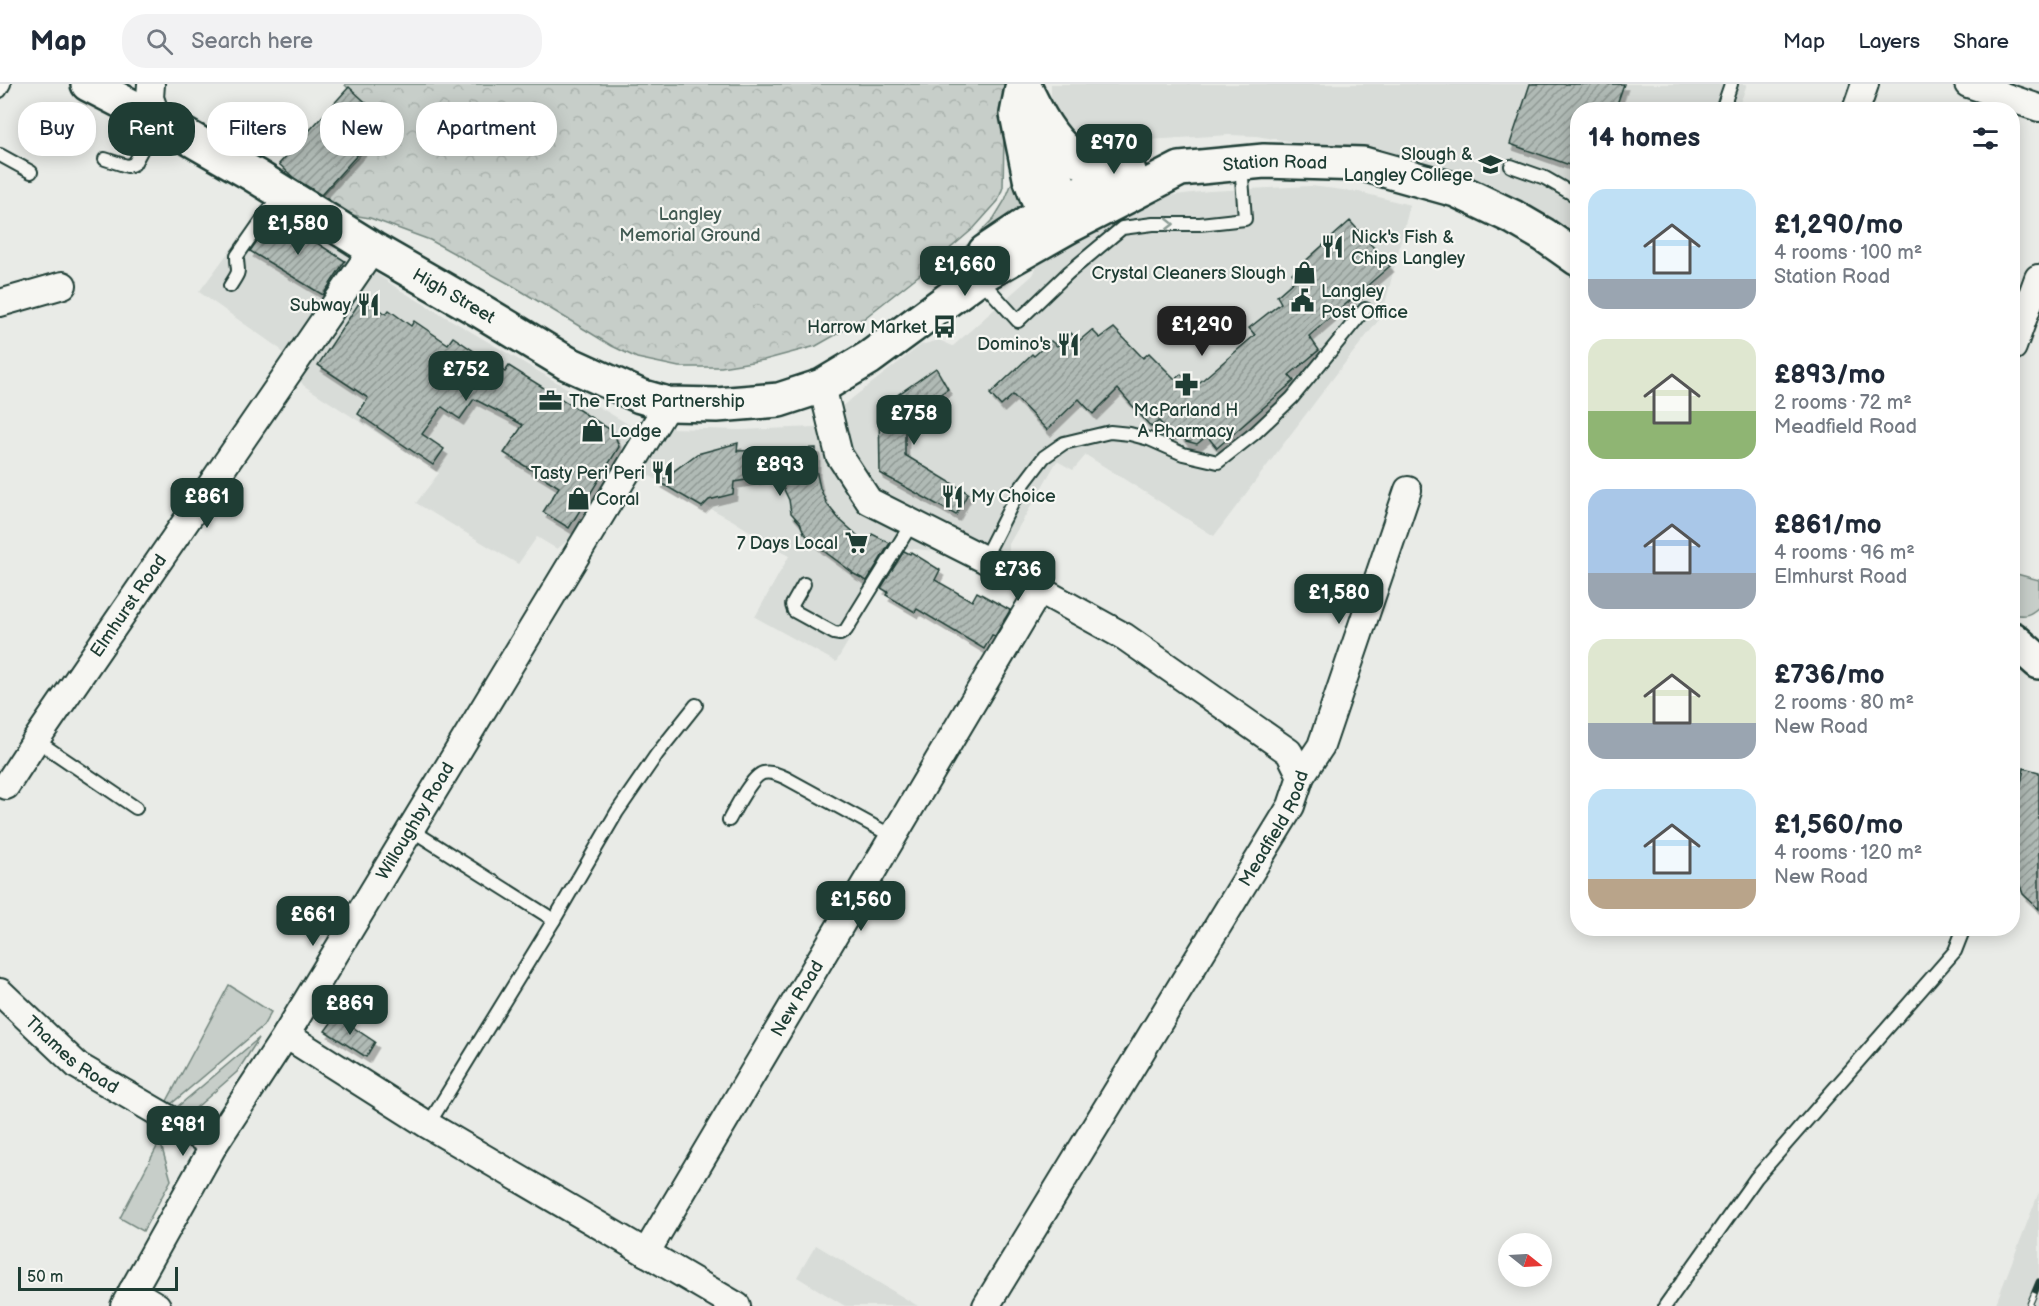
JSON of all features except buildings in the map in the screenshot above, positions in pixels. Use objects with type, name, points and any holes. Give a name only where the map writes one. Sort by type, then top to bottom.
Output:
[{"type":"main road","name":"High Street","points":[[88,84],[153,101],[282,192],[373,249],[567,363],[640,396],[668,404],[717,405],[779,400],[822,386],[869,358],[979,277],[1060,213]]},
{"type":"main road","points":[[1023,84],[1038,117],[1051,136],[1067,153],[1078,160],[1119,172],[1180,169]]},
{"type":"main road","points":[[1023,84],[1017,114],[1030,178],[1060,213],[1119,172]]},
{"type":"main road","name":"Station Road","points":[[1060,213],[1180,169],[1264,161],[1363,164],[1456,190],[1514,217],[1570,253]]},
{"type":"main road","name":"High Street","points":[[869,358],[945,280],[1060,213]]},
{"type":"street","points":[[121,84],[153,101]]},
{"type":"street","points":[[1859,102],[1865,84]]},
{"type":"street","points":[[1968,84],[2039,108]]},
{"type":"street","name":"Elmhurst Road","points":[[6,786],[373,249]]},
{"type":"street","points":[[2020,309],[2038,278]]},
{"type":"street","points":[[0,303],[63,285]]},
{"type":"street","name":"Meadfield Road","points":[[822,386],[839,455],[869,501],[984,559],[1125,637],[1289,752],[1301,776],[1291,806],[986,1306]]},
{"type":"street","name":"Willoughby Road","points":[[128,1298],[214,1145],[286,1035],[668,404]]},
{"type":"street","points":[[1301,776],[1321,746],[1408,489]]},
{"type":"street","name":"New Road","points":[[646,1253],[1040,589]]},
{"type":"street","name":"Thames Road","points":[[0,992],[78,1066],[214,1145]]},
{"type":"street","points":[[286,1035],[428,1125],[737,1306]]},
{"type":"street","points":[[128,1298],[157,1306]]},
{"type":"lane","points":[[0,91],[4,84]]},
{"type":"lane","points":[[1725,102],[1731,84]]},
{"type":"lane","points":[[105,159],[127,166],[134,164],[153,101]]},
{"type":"lane","points":[[0,155],[31,172]]},
{"type":"lane","points":[[979,277],[1018,321],[1068,273],[1122,228],[1245,219],[1241,163]]},
{"type":"lane","points":[[1511,166],[1545,178],[1570,192]]},
{"type":"lane","points":[[230,286],[240,267],[237,256],[282,192]]},
{"type":"lane","points":[[984,559],[1019,490],[1044,457],[1064,443],[1110,432],[1130,434],[1149,439],[1183,454],[1218,462],[1255,433],[1292,398],[1365,309]]},
{"type":"lane","points":[[804,584],[792,605],[794,611],[840,634],[846,630],[912,523]]},
{"type":"lane","points":[[428,1125],[554,920],[617,812],[657,754],[696,705]]},
{"type":"lane","points":[[36,740],[136,808]]},
{"type":"lane","points":[[729,820],[755,778],[762,773],[770,773],[786,778],[892,836]]},
{"type":"lane","points":[[410,829],[554,920]]},
{"type":"lane","points":[[1665,1306],[1756,1178],[1955,951],[1961,936]]},
{"type":"shaded area","name":"Slough & Langley College","points":[[1051,84],[1747,84],[1741,102],[1570,102],[1570,243],[1325,147],[1256,136],[1229,135],[1105,144],[1063,123],[1051,103]]},
{"type":"shaded area","points":[[1311,186],[1359,192],[1410,205],[1382,316],[1214,536],[1086,455],[1073,470],[1057,461],[1009,544],[1009,558],[904,548],[836,662],[755,617],[789,556],[732,520],[648,475],[557,549],[537,537],[518,564],[416,503],[439,473],[303,385],[280,349],[199,292],[259,211],[266,198],[400,290],[633,427],[740,430],[815,427],[921,345],[939,340],[953,346],[1033,275],[1040,259],[1142,199],[1209,191]]},
{"type":"shaded area","points":[[2039,1192],[2039,1306],[1995,1306],[2022,1236]]},
{"type":"shaded area","points":[[816,1245],[918,1306],[845,1306],[797,1277]]},
{"type":"green space","name":"Langley Memorial Ground","points":[[1005,84],[1003,187],[998,201],[974,228],[918,276],[862,320],[816,346],[764,360],[721,367],[679,367],[637,358],[612,346],[513,286],[430,240],[370,218],[334,212],[315,203],[359,156],[404,156],[404,102],[362,102],[345,85]]},
{"type":"green space","points":[[1014,178],[1021,187],[1020,212],[998,238],[947,270],[946,267],[994,218]]},
{"type":"green space","points":[[2020,575],[2039,580],[2039,607],[2027,615],[2021,615]]},
{"type":"green space","points":[[229,985],[271,1012],[263,1026],[171,1104],[167,1101]]},
{"type":"green space","points":[[259,1038],[237,1072],[190,1113],[176,1108]]},
{"type":"green space","points":[[160,1141],[171,1180],[143,1231],[120,1218]]},
{"type":"railway","points":[[2029,1306],[2039,1282]]},
{"type":"place","name":"Slough & Langley College","points":[[1491,164]]},
{"type":"place","name":"Nick's Fish & Chips Langley","points":[[1333,247]]},
{"type":"place","name":"Crystal Cleaners Slough","points":[[1304,273]]},
{"type":"place","name":"Langley Post Office","points":[[1303,301]]},
{"type":"place","name":"Subway","points":[[369,305]]},
{"type":"place","name":"Harrow Market","points":[[945,327]]},
{"type":"place","name":"Domino's","points":[[1069,344]]},
{"type":"place","name":"McParland H A Pharmacy","points":[[1186,384]]},
{"type":"place","name":"The Frost Partnership","points":[[551,401]]},
{"type":"place","name":"Lodge","points":[[592,431]]},
{"type":"place","name":"Tasty Peri Peri","points":[[663,473]]},
{"type":"place","name":"My Choice","points":[[953,496]]},
{"type":"place","name":"Coral","points":[[578,499]]},
{"type":"place","name":"7 Days Local","points":[[856,543]]}]
